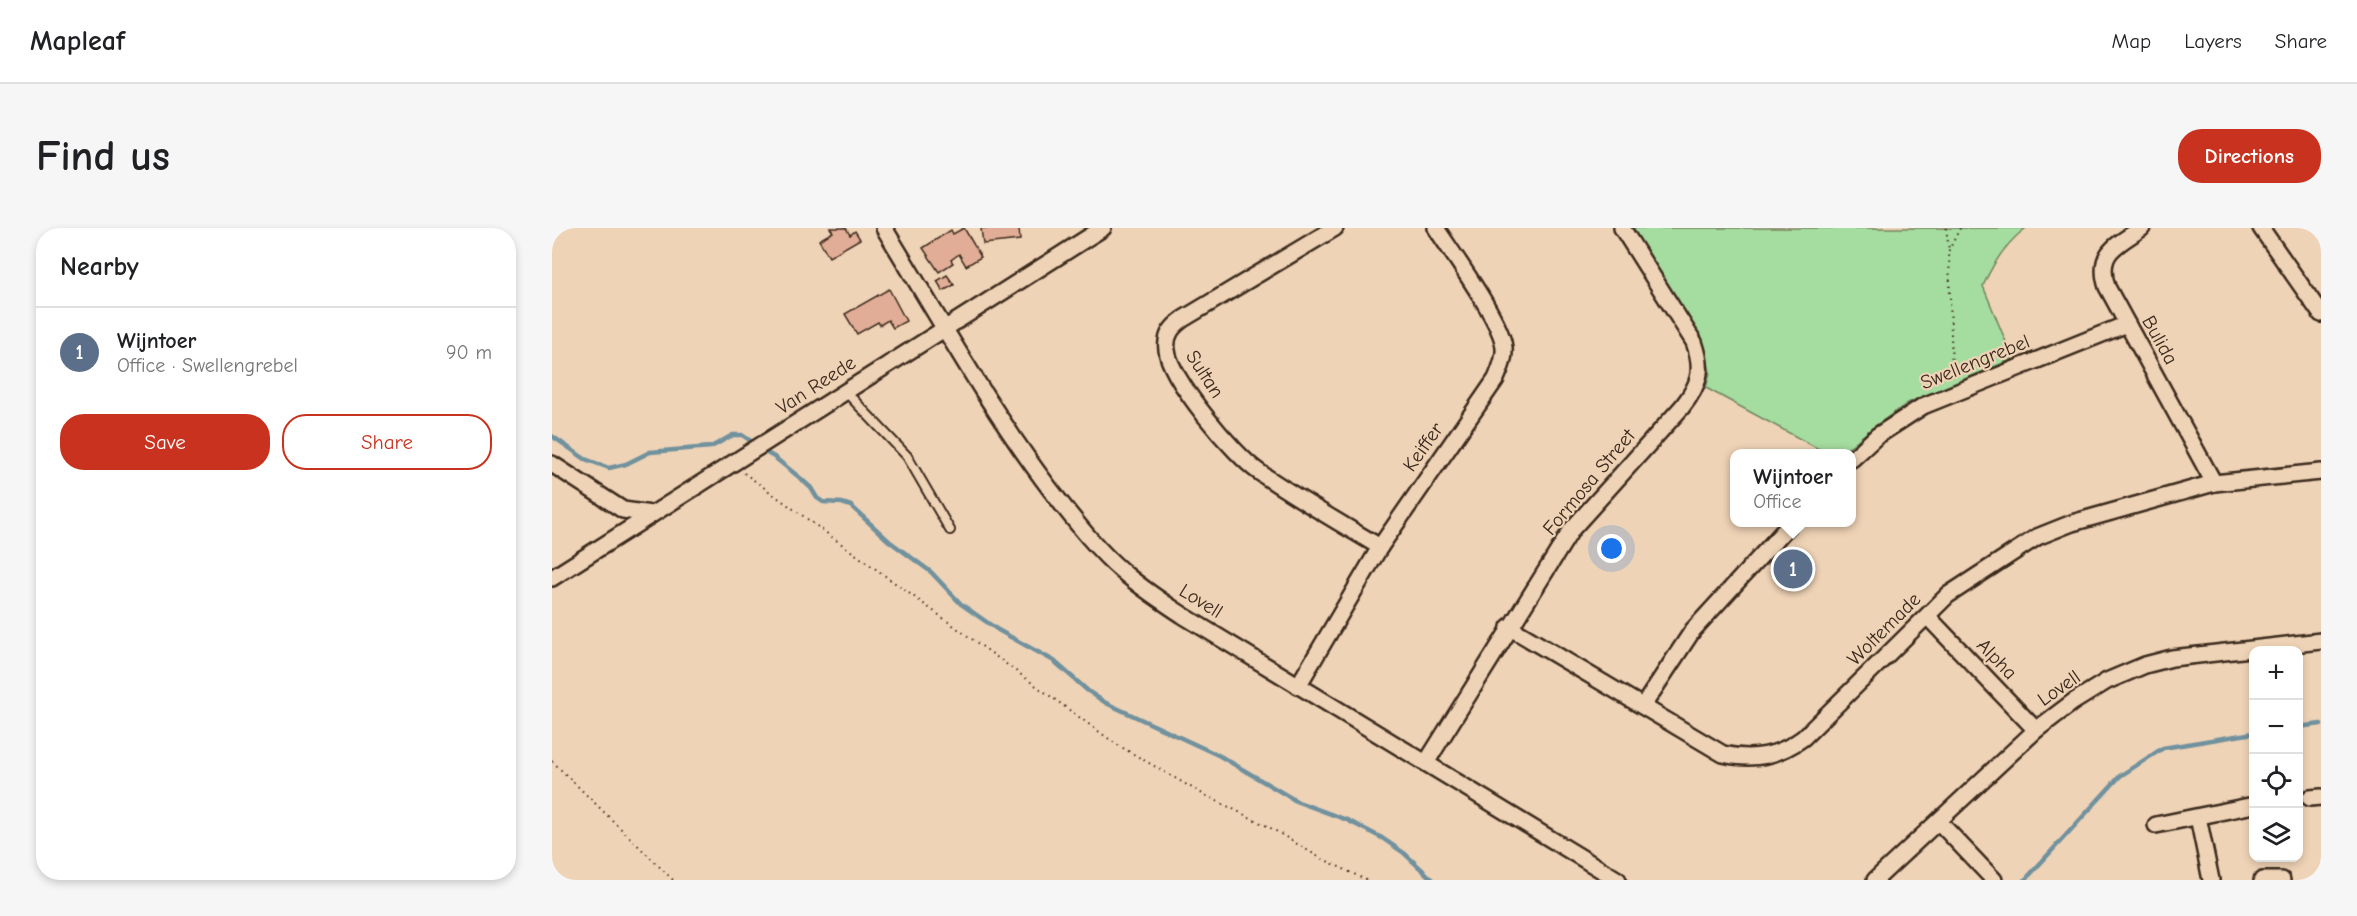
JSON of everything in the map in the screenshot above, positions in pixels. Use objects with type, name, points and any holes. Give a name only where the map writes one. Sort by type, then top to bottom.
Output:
[{"type":"street","name":"Lovell","points":[[886,228],[945,328],[1034,467],[1071,516],[1121,571],[1150,594],[1184,616],[1618,880]]},
{"type":"street","name":"Van Reede","points":[[552,578],[1103,228]]},
{"type":"street","name":"Sultan","points":[[1335,228],[1183,319],[1169,332],[1166,349],[1175,372],[1223,439],[1240,457],[1259,472],[1380,547]]},
{"type":"street","name":"Keiffer","points":[[1298,686],[1380,547],[1496,379],[1503,362],[1505,349],[1499,328],[1436,228]]},
{"type":"street","name":"Formosa Street","points":[[1426,763],[1572,529],[1695,390],[1700,376],[1700,358],[1694,342],[1622,228]]},
{"type":"street","name":"Bulida","points":[[2142,228],[2111,249],[2105,257],[2103,266],[2107,287],[2214,483]]},
{"type":"street","points":[[2261,228],[2321,314]]},
{"type":"street","name":"Swellengrebel","points":[[1856,455],[1901,419],[1953,392],[2127,324]]},
{"type":"street","points":[[552,464],[623,510],[651,514]]},
{"type":"street","name":"Woltemade","points":[[1509,627],[1723,754],[1742,758],[1779,753],[1803,738],[1948,595],[2037,537],[2072,523],[2214,483],[2321,472]]},
{"type":"street","points":[[1643,706],[1693,630],[1787,527]]},
{"type":"street","name":"Alpha","points":[[1928,616],[2036,730]]},
{"type":"street","name":"Lovell","points":[[1875,880],[2036,730],[2073,702],[2107,681],[2145,665],[2172,658],[2321,641]]},
{"type":"street","points":[[2156,825],[2249,806]]},
{"type":"street","points":[[2198,817],[2211,880]]},
{"type":"street","points":[[1939,822],[1994,880]]},
{"type":"street","points":[[2262,880],[2282,880]]},
{"type":"lane","points":[[845,391],[907,456],[950,530]]},
{"type":"path","points":[[1946,228],[1952,299],[1953,392]]},
{"type":"path","points":[[1949,250],[1960,228]]},
{"type":"path","points":[[736,460],[743,472],[1116,744],[1201,793],[1366,880]]},
{"type":"path","points":[[552,761],[673,880]]},
{"type":"green space","points":[[1632,228],[2026,228],[2001,254],[1983,286],[2013,359],[1908,403],[1847,449],[1819,449],[1706,388],[1710,372],[1703,340]]},
{"type":"building","points":[[830,228],[846,228],[850,235],[855,231],[860,239],[829,257],[819,240],[833,232]]},
{"type":"building","points":[[964,228],[981,257],[966,266],[959,254],[951,260],[953,263],[939,272],[923,248],[951,230],[953,234]]},
{"type":"building","points":[[981,228],[1019,228],[1020,240],[983,244]]},
{"type":"building","points":[[947,275],[954,285],[943,291],[937,281]]},
{"type":"building","points":[[889,289],[906,321],[893,328],[888,320],[880,325],[878,322],[857,334],[845,314]]},
{"type":"waterway","points":[[552,436],[585,459],[609,468],[626,464],[650,452],[711,447],[733,435],[742,435],[751,441]]},
{"type":"waterway","points":[[765,452],[799,477],[823,502],[851,506],[889,541],[931,572],[961,604],[998,630],[1054,661],[1088,691],[1106,703],[1220,756],[1298,802],[1347,820],[1382,838],[1404,853],[1433,880]]},
{"type":"waterway","points":[[2303,726],[2321,724]]},
{"type":"waterway","points":[[2025,880],[2120,776],[2163,748],[2249,734]]},
{"type":"place","name":"Wijntoer","points":[[1793,569]]}]
